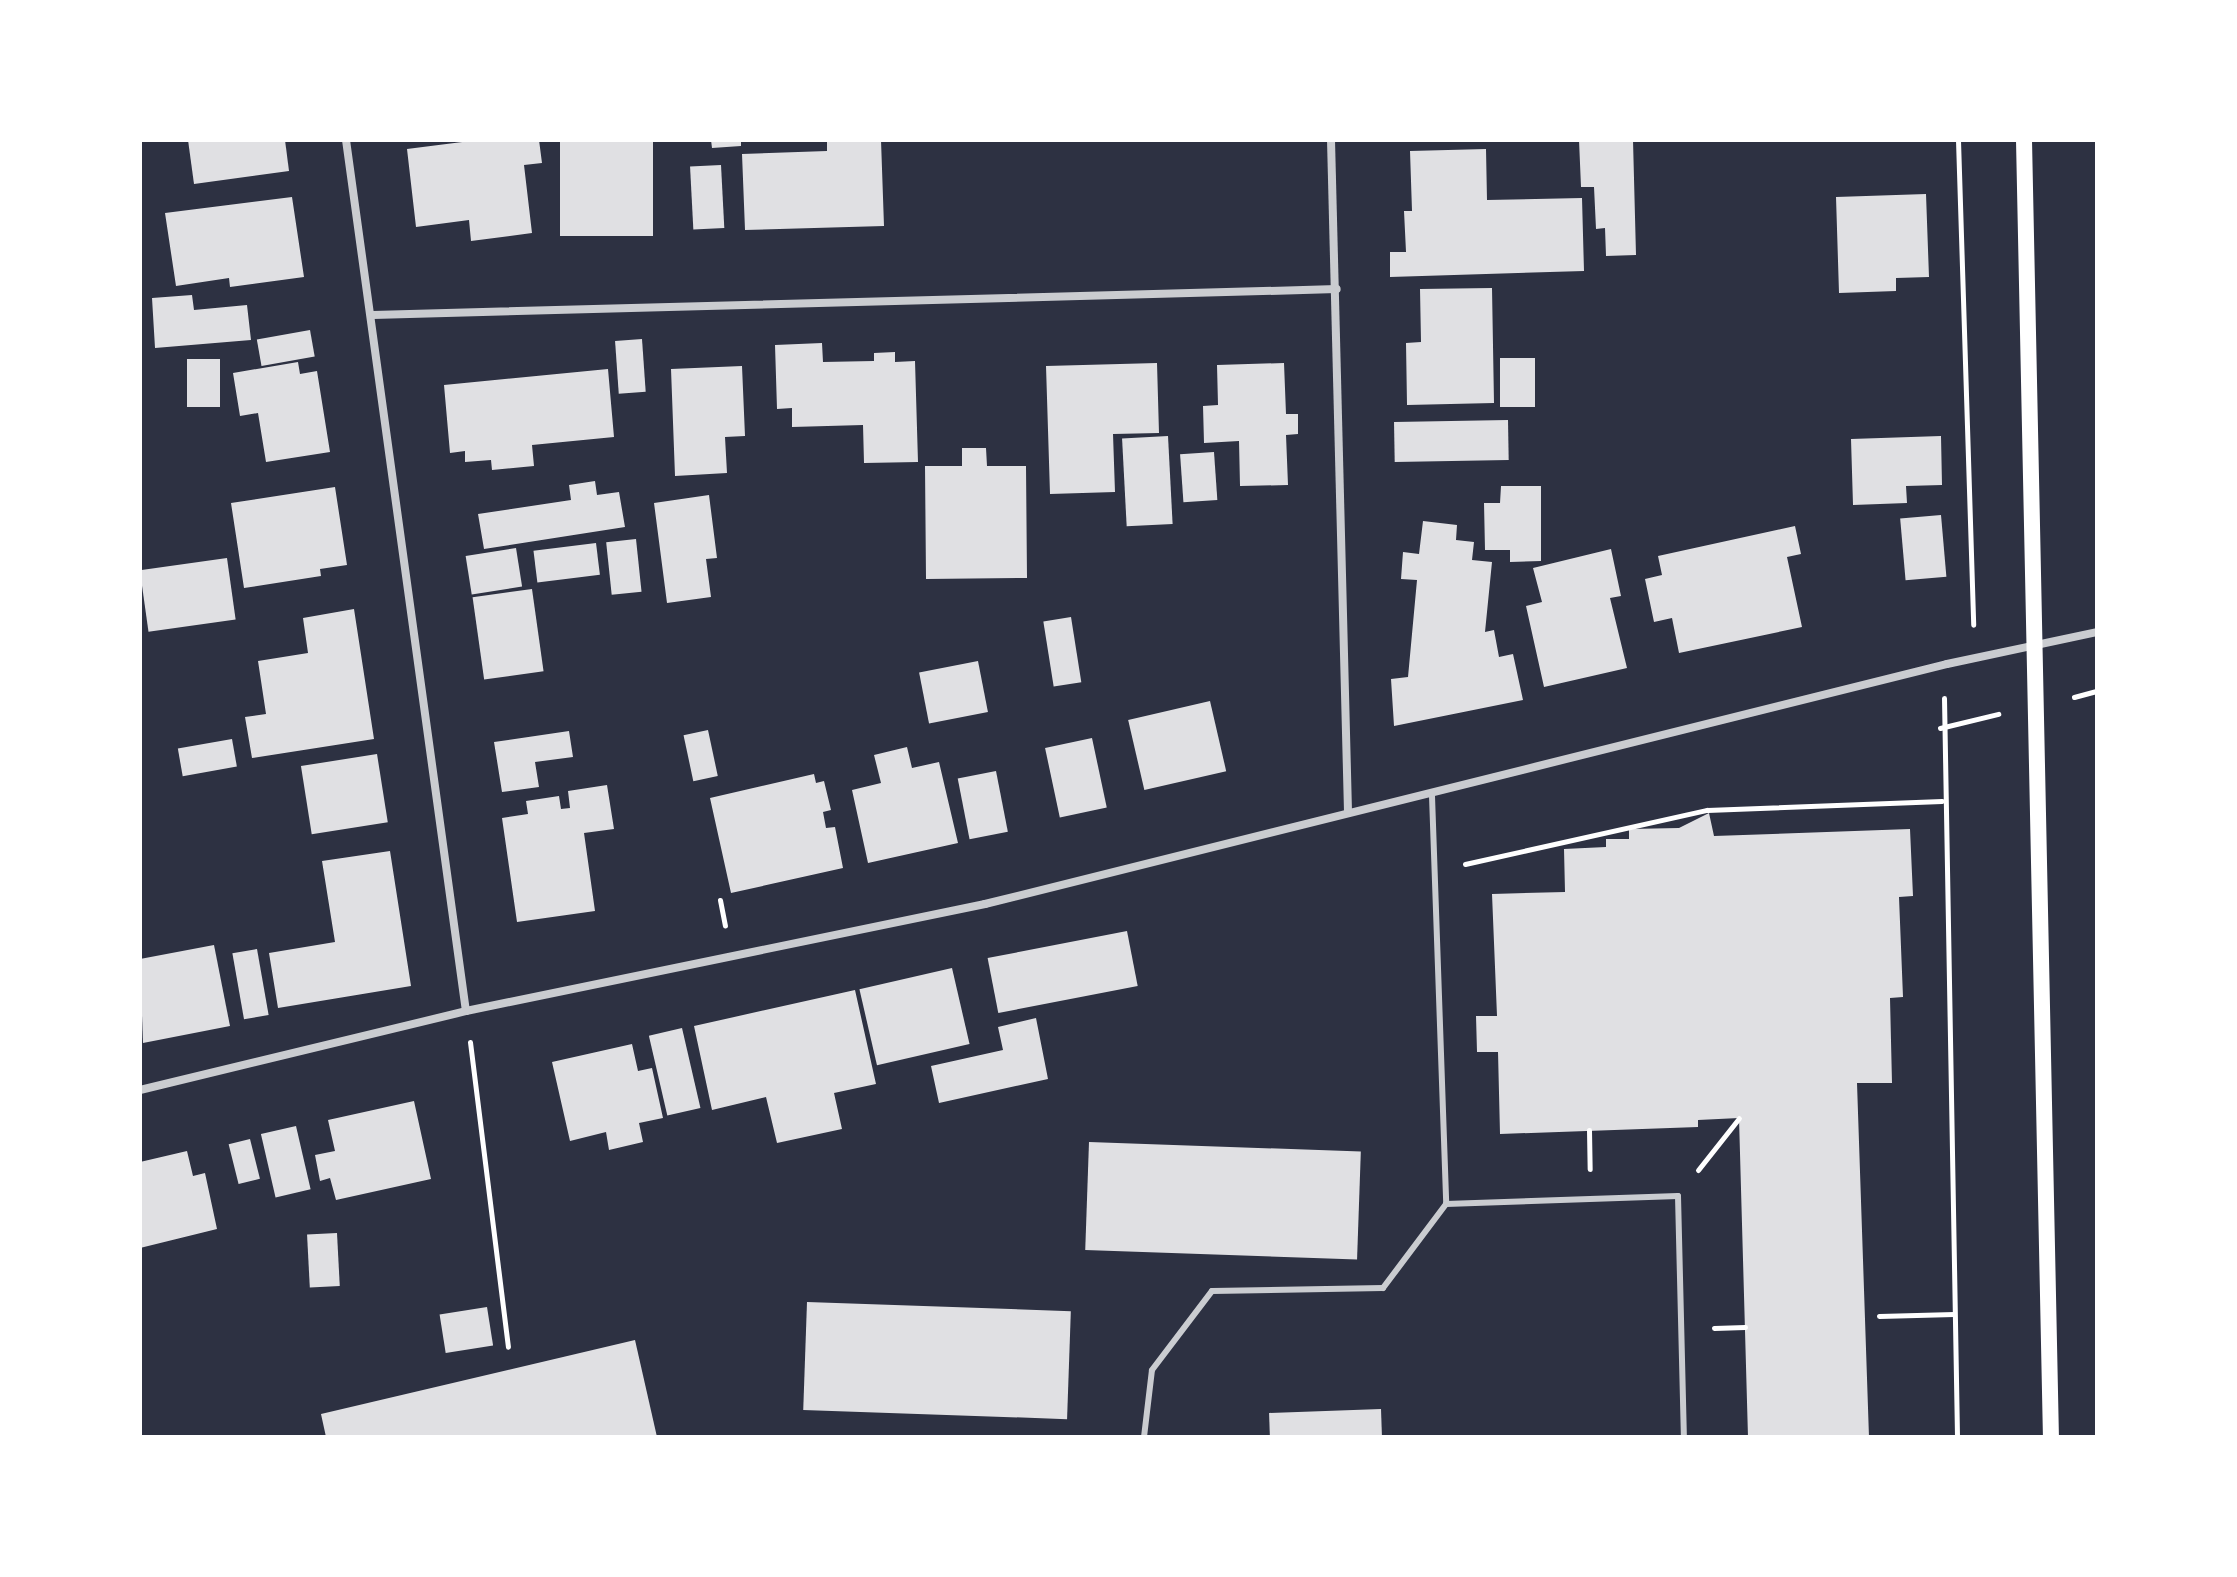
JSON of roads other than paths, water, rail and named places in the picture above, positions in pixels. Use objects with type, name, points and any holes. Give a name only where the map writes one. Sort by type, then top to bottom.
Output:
[{"type":"main road","points":[[2024,140],[2037,644],[2051,1437]]},
{"type":"street","points":[[346,140],[373,315],[466,1011]]},
{"type":"street","points":[[1331,140],[1348,813]]},
{"type":"street","points":[[373,315],[1337,289]]},
{"type":"street","points":[[140,1090],[466,1011],[985,904],[1348,813],[1432,796],[1947,664],[2097,632]]},
{"type":"lane","points":[[1144,1437],[1152,1370],[1212,1291],[1383,1288],[1446,1204],[1432,796]]},
{"type":"lane","points":[[1446,1204],[1678,1196],[1684,1437]]}]
